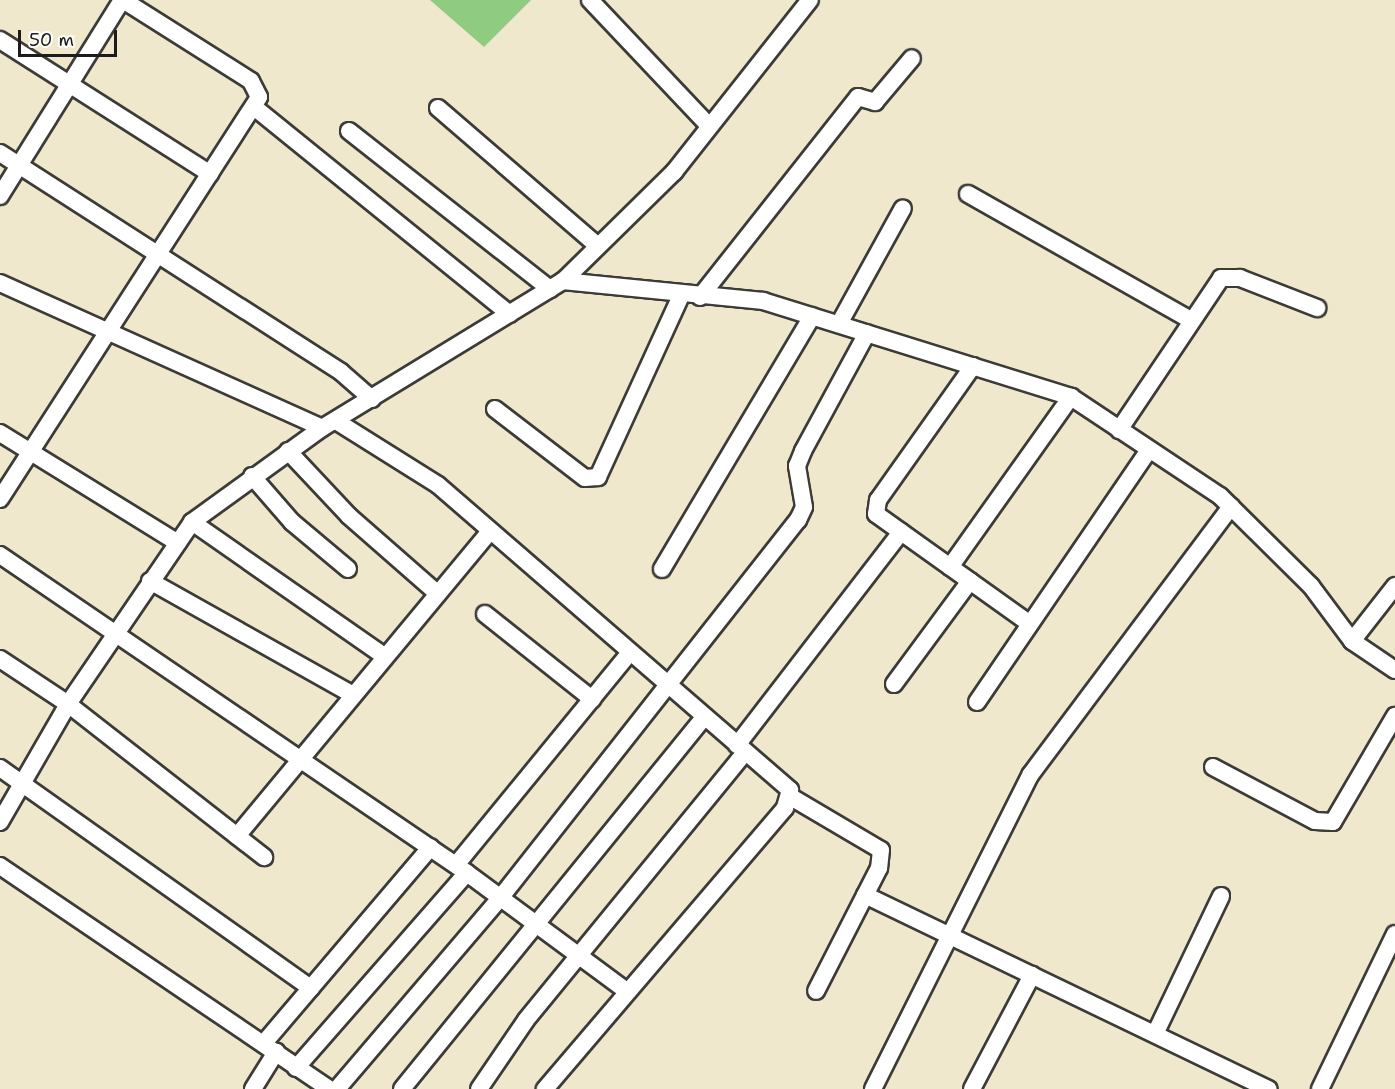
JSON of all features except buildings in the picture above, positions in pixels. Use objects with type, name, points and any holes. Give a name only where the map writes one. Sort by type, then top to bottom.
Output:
[{"type":"street","points":[[0,196],[122,0],[251,81],[259,97],[0,499]]},
{"type":"street","points":[[590,0],[710,126]]},
{"type":"street","points":[[0,822],[68,704],[192,522],[252,476],[329,425],[556,285],[674,172],[810,0]]},
{"type":"street","points":[[0,40],[210,174]]},
{"type":"street","points":[[700,297],[858,97],[875,102],[912,58]]},
{"type":"street","points":[[254,107],[510,314]]},
{"type":"street","points":[[438,108],[598,246]]},
{"type":"street","points":[[349,131],[556,285],[763,301],[1071,397],[1232,507],[1311,586],[1352,641],[1395,670]]},
{"type":"street","points":[[0,153],[160,252],[341,372],[372,399]]},
{"type":"street","points":[[968,194],[1191,320]]},
{"type":"street","points":[[839,324],[903,208]]},
{"type":"street","points":[[1119,430],[1213,286],[1231,276],[1317,308]]},
{"type":"street","points":[[0,283],[106,334],[329,425],[438,485],[629,654],[741,749],[791,797],[881,850],[865,895],[816,991]]},
{"type":"street","points":[[495,409],[585,478],[598,477],[681,296]]},
{"type":"street","points":[[662,569],[812,316]]},
{"type":"street","points":[[337,1089],[501,897],[669,688],[798,520],[804,507],[797,466],[867,333]]},
{"type":"street","points":[[973,366],[878,500],[876,514],[1029,623]]},
{"type":"street","points":[[950,567],[1071,397]]},
{"type":"street","points":[[0,433],[178,543]]},
{"type":"street","points":[[977,702],[1149,450]]},
{"type":"street","points":[[288,452],[349,516],[438,594]]},
{"type":"street","points":[[252,476],[292,522],[348,569]]},
{"type":"street","points":[[873,1089],[1030,774],[1232,507]]},
{"type":"street","points":[[192,522],[384,656]]},
{"type":"street","points":[[237,836],[351,694],[489,532]]},
{"type":"street","points":[[479,1089],[526,1020],[581,957],[741,749],[901,532]]},
{"type":"street","points":[[0,555],[431,847],[625,990]]},
{"type":"street","points":[[150,581],[351,694]]},
{"type":"street","points":[[894,684],[970,581]]},
{"type":"street","points":[[1352,641],[1395,586]]},
{"type":"street","points":[[486,614],[592,699]]},
{"type":"street","points":[[297,1068],[462,869],[629,654]]},
{"type":"street","points":[[0,659],[68,704],[264,857]]},
{"type":"street","points":[[1213,767],[1315,820],[1333,822],[1395,716]]},
{"type":"street","points":[[402,1089],[540,926],[704,718]]},
{"type":"street","points":[[0,768],[311,988]]},
{"type":"street","points":[[545,1089],[625,990],[791,797]]},
{"type":"street","points":[[253,1089],[270,1047],[311,988],[431,847]]},
{"type":"street","points":[[0,866],[270,1047],[297,1068],[309,1084],[328,1089]]},
{"type":"street","points":[[865,895],[1269,1089]]},
{"type":"street","points":[[1155,1034],[1221,896]]},
{"type":"street","points":[[1320,1089],[1395,934]]},
{"type":"street","points":[[972,1089],[1032,975]]},
{"type":"green space","points":[[430,0],[531,0],[484,47]]}]
